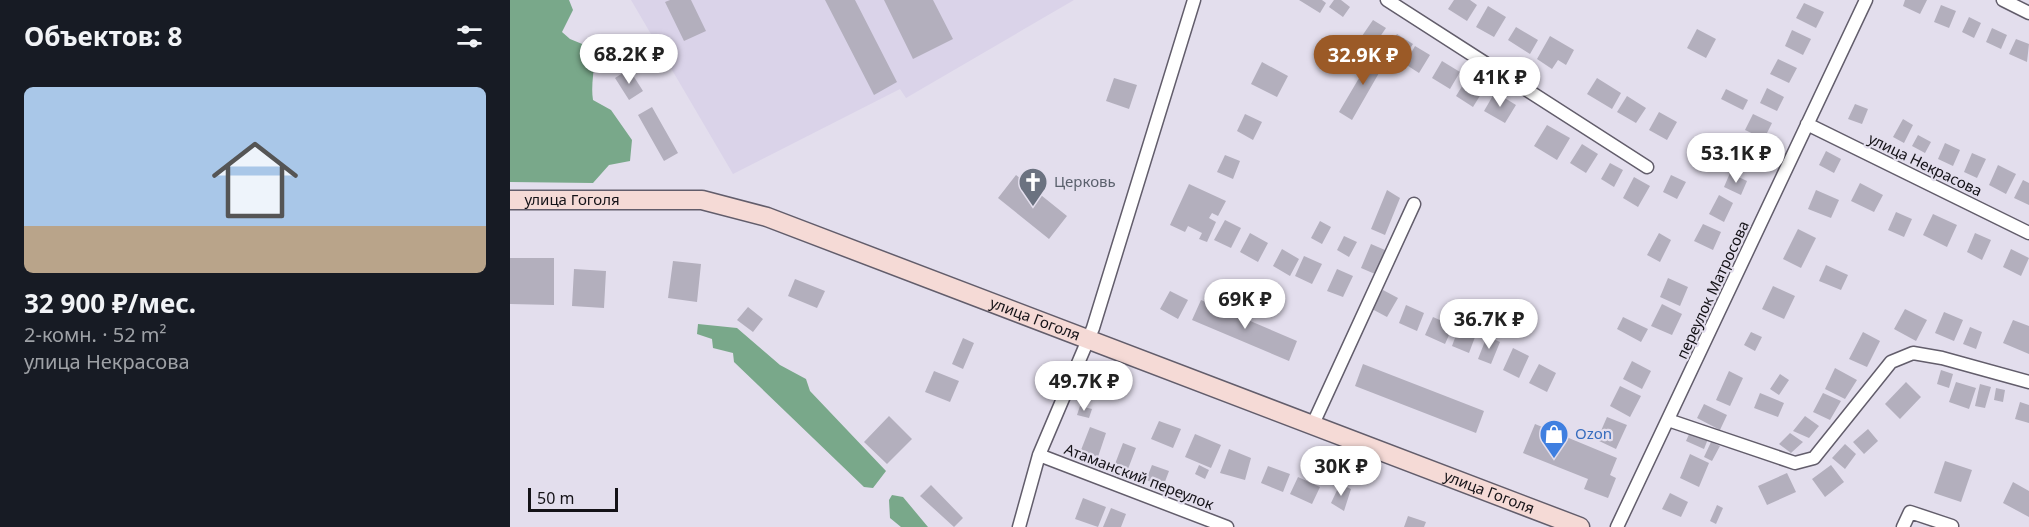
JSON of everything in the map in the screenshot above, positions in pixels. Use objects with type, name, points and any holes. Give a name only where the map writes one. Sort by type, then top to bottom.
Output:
[{"type":"main road","name":"улица Гоголя","points":[[510,200],[655,198],[702,200],[728,205],[837,241],[1580,527]]},
{"type":"street","points":[[1019,527],[1039,455],[1089,338],[1194,0]]},
{"type":"street","points":[[1387,0],[1647,167]]},
{"type":"street","name":"переулок Матросова","points":[[1617,527],[1866,0]]},
{"type":"street","points":[[2003,0],[2029,12]]},
{"type":"street","name":"улица Некрасова","points":[[1807,124],[2029,233]]},
{"type":"street","points":[[1314,424],[1414,204]]},
{"type":"street","points":[[1668,420],[1795,463],[1814,458],[1891,362],[1913,353],[1942,358],[2029,382]]},
{"type":"street","name":"Атаманский переулок","points":[[1039,455],[1227,527]]},
{"type":"street","points":[[1903,527],[1910,512],[1952,526]]},
{"type":"shaded area","points":[[631,0],[1074,0],[906,98],[900,89],[733,174]]},
{"type":"green space","points":[[510,0],[569,0],[573,10],[562,32],[570,39],[592,48],[593,100],[611,110],[632,140],[630,161],[609,165],[593,183],[510,182]]},
{"type":"green space","points":[[698,324],[737,328],[780,365],[806,379],[810,391],[886,471],[873,488],[864,487],[734,362],[733,353],[713,348],[712,339],[697,334]]},
{"type":"green space","points":[[892,495],[903,497],[928,527],[901,527],[890,518],[889,500]]},
{"type":"building","points":[[691,0],[706,31],[684,41],[665,2]]},
{"type":"building","points":[[825,0],[855,0],[897,82],[874,95]]},
{"type":"building","points":[[884,0],[933,0],[953,39],[913,59]]},
{"type":"building","points":[[1299,0],[1322,0],[1326,3],[1320,13]]},
{"type":"building","points":[[1334,0],[1341,0],[1350,7],[1343,17],[1329,7]]},
{"type":"building","points":[[1454,0],[1470,0],[1477,5],[1467,21],[1448,9]]},
{"type":"building","points":[[1905,0],[1927,0],[1920,14],[1903,6]]},
{"type":"building","points":[[1804,3],[1824,12],[1816,28],[1796,18]]},
{"type":"building","points":[[1941,5],[1956,11],[1949,28],[1934,22]]},
{"type":"building","points":[[1488,6],[1506,17],[1494,37],[1476,27]]},
{"type":"building","points":[[1969,17],[1981,23],[1974,38],[1962,32]]},
{"type":"building","points":[[1373,20],[1386,28],[1375,44],[1362,36]]},
{"type":"building","points":[[1516,27],[1538,40],[1530,54],[1508,40]]},
{"type":"building","points":[[1992,28],[2007,35],[2001,49],[1986,42]]},
{"type":"building","points":[[1697,29],[1716,39],[1706,58],[1687,48]]},
{"type":"building","points":[[1792,30],[1811,39],[1803,55],[1785,46]]},
{"type":"building","points":[[1397,34],[1413,44],[1401,62],[1385,52]]},
{"type":"building","points":[[1550,36],[1574,50],[1566,65],[1558,60],[1552,69],[1537,59]]},
{"type":"building","points":[[2016,39],[2029,44],[2027,62],[2009,54]]},
{"type":"building","points":[[1347,40],[1361,48],[1354,59],[1340,51]]},
{"type":"building","points":[[1415,46],[1430,55],[1419,73],[1405,64]]},
{"type":"building","points":[[1375,51],[1387,59],[1352,120],[1339,112]]},
{"type":"building","points":[[1778,59],[1797,68],[1789,83],[1770,74]]},
{"type":"building","points":[[1442,61],[1460,72],[1450,89],[1432,78]]},
{"type":"building","points":[[1262,62],[1288,76],[1277,97],[1251,84]]},
{"type":"building","points":[[629,69],[643,91],[629,100],[615,78]]},
{"type":"building","points":[[1469,75],[1486,86],[1473,107],[1456,96]]},
{"type":"building","points":[[1114,78],[1137,85],[1129,109],[1106,101]]},
{"type":"building","points":[[1597,78],[1621,93],[1612,109],[1587,94]]},
{"type":"building","points":[[1767,88],[1784,97],[1777,111],[1760,103]]},
{"type":"building","points":[[1726,89],[1748,100],[1743,110],[1721,99]]},
{"type":"building","points":[[1495,92],[1516,105],[1505,123],[1484,111]]},
{"type":"building","points":[[1627,96],[1646,108],[1636,123],[1617,112]]},
{"type":"building","points":[[1855,104],[1868,109],[1862,124],[1848,119]]},
{"type":"building","points":[[652,107],[678,153],[664,161],[638,115]]},
{"type":"building","points":[[1659,112],[1677,122],[1667,140],[1649,130]]},
{"type":"building","points":[[1245,114],[1262,122],[1253,140],[1237,131]]},
{"type":"building","points":[[1753,114],[1772,123],[1764,139],[1745,130]]},
{"type":"building","points":[[1903,119],[1913,125],[1904,143],[1893,137]]},
{"type":"building","points":[[1547,125],[1570,138],[1557,160],[1534,146]]},
{"type":"building","points":[[1918,135],[1931,142],[1925,153],[1912,146]]},
{"type":"building","points":[[1742,140],[1757,147],[1750,165],[1734,158]]},
{"type":"building","points":[[1945,143],[1960,150],[1953,166],[1938,159]]},
{"type":"building","points":[[1582,144],[1598,154],[1586,173],[1570,163]]},
{"type":"building","points":[[1826,151],[1841,159],[1834,173],[1819,165]]},
{"type":"building","points":[[1972,153],[1986,159],[1977,178],[1964,172]]},
{"type":"building","points":[[1225,155],[1240,161],[1233,179],[1217,172]]},
{"type":"building","points":[[1610,163],[1623,170],[1614,187],[1601,179]]},
{"type":"building","points":[[1998,165],[2016,174],[2006,194],[1989,185]]},
{"type":"building","points":[[1730,173],[1747,181],[1741,195],[1724,187]]},
{"type":"building","name":"Церковь","points":[[1016,175],[1067,216],[1049,239],[998,198]]},
{"type":"building","points":[[1671,175],[1686,182],[1677,199],[1663,192]]},
{"type":"building","points":[[1634,177],[1650,186],[1638,207],[1623,198]]},
{"type":"building","points":[[2023,180],[2029,183],[2029,205],[2014,198]]},
{"type":"building","points":[[1860,183],[1883,195],[1874,212],[1851,201]]},
{"type":"building","points":[[1189,184],[1226,201],[1218,216],[1212,213],[1209,218],[1216,222],[1207,242],[1199,239],[1202,233],[1188,226],[1185,232],[1170,225]]},
{"type":"building","points":[[1387,190],[1400,198],[1385,235],[1371,229]]},
{"type":"building","points":[[1816,190],[1839,200],[1831,218],[1808,209]]},
{"type":"building","points":[[1719,195],[1733,203],[1724,222],[1709,214]]},
{"type":"building","points":[[1896,212],[1912,219],[1904,237],[1888,230]]},
{"type":"building","points":[[1933,214],[1957,225],[1947,247],[1923,235]]},
{"type":"building","points":[[1225,220],[1241,228],[1231,248],[1214,240]]},
{"type":"building","points":[[1320,221],[1331,227],[1322,244],[1311,238]]},
{"type":"building","points":[[1703,224],[1721,232],[1713,250],[1694,241]]},
{"type":"building","points":[[1798,229],[1816,238],[1801,268],[1783,259]]},
{"type":"building","points":[[1250,233],[1268,243],[1258,262],[1240,252]]},
{"type":"building","points":[[1659,233],[1671,240],[1660,262],[1647,255]]},
{"type":"building","points":[[1975,233],[1991,240],[1982,260],[1967,252]]},
{"type":"building","points":[[1344,236],[1357,242],[1349,257],[1337,250]]},
{"type":"building","points":[[1371,244],[1385,250],[1375,274],[1361,268]]},
{"type":"building","points":[[1282,249],[1299,259],[1290,276],[1273,266]]},
{"type":"building","points":[[2011,249],[2029,258],[2021,276],[2003,267]]},
{"type":"building","points":[[1304,256],[1322,264],[1312,284],[1295,276]]},
{"type":"building","points":[[510,258],[554,258],[554,305],[510,304]]},
{"type":"building","points":[[673,261],[701,264],[697,302],[668,298]]},
{"type":"building","points":[[1826,265],[1848,275],[1841,290],[1819,281]]},
{"type":"building","points":[[574,269],[606,271],[604,308],[572,306]]},
{"type":"building","points":[[1337,269],[1353,276],[1343,297],[1327,291]]},
{"type":"building","points":[[1668,278],[1688,287],[1680,306],[1660,297]]},
{"type":"building","points":[[795,279],[825,291],[817,308],[788,296]]},
{"type":"building","points":[[1773,286],[1795,296],[1784,319],[1762,309]]},
{"type":"building","points":[[1383,290],[1398,298],[1387,317],[1372,309]]},
{"type":"building","points":[[1170,291],[1188,300],[1178,319],[1160,309]]},
{"type":"building","points":[[1201,300],[1297,341],[1289,361],[1192,320]]},
{"type":"building","points":[[1662,304],[1682,314],[1672,335],[1651,326]]},
{"type":"building","points":[[1406,305],[1424,313],[1417,331],[1399,323]]},
{"type":"building","points":[[748,307],[763,319],[753,332],[737,320]]},
{"type":"building","points":[[1905,309],[1927,320],[1916,341],[1894,329]]},
{"type":"building","points":[[1944,312],[1963,320],[1954,341],[1935,333]]},
{"type":"building","points":[[1433,317],[1453,326],[1445,344],[1425,335]]},
{"type":"building","points":[[1623,317],[1648,329],[1641,342],[1617,329]]},
{"type":"building","points":[[2013,320],[2029,326],[2029,354],[2003,343]]},
{"type":"building","points":[[1970,327],[1982,332],[1976,349],[1963,344]]},
{"type":"building","points":[[1458,330],[1475,337],[1469,353],[1452,346]]},
{"type":"building","points":[[1751,332],[1762,337],[1755,351],[1744,345]]},
{"type":"building","points":[[1863,332],[1880,341],[1867,367],[1849,359]]},
{"type":"building","points":[[1487,336],[1500,342],[1491,364],[1478,359]]},
{"type":"building","points":[[963,338],[974,343],[963,369],[952,364]]},
{"type":"building","points":[[1513,348],[1529,356],[1519,378],[1503,370]]},
{"type":"building","points":[[1632,361],[1651,371],[1642,389],[1623,379]]},
{"type":"building","points":[[1363,364],[1484,411],[1476,433],[1355,386]]},
{"type":"building","points":[[1539,364],[1556,373],[1547,392],[1529,383]]},
{"type":"building","points":[[1835,368],[1857,380],[1845,399],[1825,389]]},
{"type":"building","points":[[1941,370],[1953,374],[1949,388],[1937,384]]},
{"type":"building","points":[[934,371],[959,381],[950,402],[925,392]]},
{"type":"building","points":[[1729,371],[1743,378],[1730,406],[1716,400]]},
{"type":"building","points":[[1780,374],[1789,380],[1779,395],[1770,389]]},
{"type":"building","points":[[1906,382],[1921,397],[1900,419],[1885,404]]},
{"type":"building","points":[[1956,382],[1976,388],[1969,409],[1949,402]]},
{"type":"building","points":[[1980,384],[1991,387],[1985,408],[1975,406]]},
{"type":"building","points":[[1620,386],[1641,396],[1630,417],[1610,406]]},
{"type":"building","points":[[1996,388],[2005,390],[2003,402],[1994,400]]},
{"type":"building","points":[[1760,393],[1784,403],[1778,417],[1754,408]]},
{"type":"building","points":[[1823,393],[1841,401],[1830,420],[1813,412]]},
{"type":"building","points":[[2020,402],[2029,405],[2029,423],[2015,419]]},
{"type":"building","points":[[1704,404],[1727,415],[1720,430],[1697,418]]},
{"type":"building","points":[[1080,406],[1092,409],[1089,418],[1077,415]]},
{"type":"building","points":[[889,416],[912,439],[887,464],[864,442]]},
{"type":"building","points":[[1805,416],[1819,426],[1809,438],[1793,431]]},
{"type":"building","points":[[1607,417],[1627,425],[1616,449],[1597,440]]},
{"type":"building","points":[[1159,421],[1181,429],[1173,448],[1151,439]]},
{"type":"building","points":[[1535,424],[1617,458],[1610,475],[1616,478],[1608,498],[1584,489],[1588,479],[1523,453]]},
{"type":"building","points":[[1090,427],[1106,433],[1098,457],[1081,450]]},
{"type":"building","points":[[1868,429],[1878,441],[1864,454],[1853,442]]},
{"type":"building","points":[[1690,432],[1708,439],[1704,449],[1686,441]]},
{"type":"building","points":[[1790,433],[1803,442],[1791,453],[1779,444]]},
{"type":"building","points":[[1195,434],[1221,445],[1211,468],[1185,457]]},
{"type":"building","points":[[1711,442],[1720,446],[1712,461],[1704,457]]},
{"type":"building","points":[[1123,443],[1136,448],[1128,469],[1115,464]]},
{"type":"building","points":[[1845,444],[1856,454],[1845,469],[1832,458]]},
{"type":"building","points":[[1229,449],[1251,458],[1245,480],[1220,473]]},
{"type":"building","points":[[1690,454],[1709,463],[1699,487],[1680,478]]},
{"type":"building","points":[[1945,461],[1972,470],[1961,502],[1934,493]]},
{"type":"building","points":[[1152,465],[1169,471],[1163,487],[1146,480]]},
{"type":"building","points":[[1199,465],[1209,470],[1205,479],[1195,474]]},
{"type":"building","points":[[1831,465],[1844,482],[1825,497],[1812,479]]},
{"type":"building","points":[[1268,466],[1290,474],[1283,492],[1261,483]]},
{"type":"building","points":[[1787,473],[1796,492],[1767,505],[1758,486]]},
{"type":"building","points":[[1298,477],[1320,487],[1312,504],[1290,494]]},
{"type":"building","points":[[2013,482],[2029,491],[2029,517],[2003,503]]},
{"type":"building","points":[[1340,484],[1351,489],[1344,511],[1331,503]]},
{"type":"building","points":[[931,485],[963,518],[954,527],[920,496]]},
{"type":"building","points":[[1670,493],[1688,502],[1681,517],[1662,509]]},
{"type":"building","points":[[1083,498],[1106,507],[1098,527],[1075,519]]},
{"type":"building","points":[[1717,505],[1723,508],[1716,524],[1710,521]]},
{"type":"building","points":[[1111,508],[1126,514],[1121,527],[1103,527]]},
{"type":"building","points":[[1408,516],[1426,522],[1424,527],[1404,527]]},
{"type":"place","name":"Церковь","points":[[1033,208]]},
{"type":"place","name":"Ozon","points":[[1554,460]]}]
